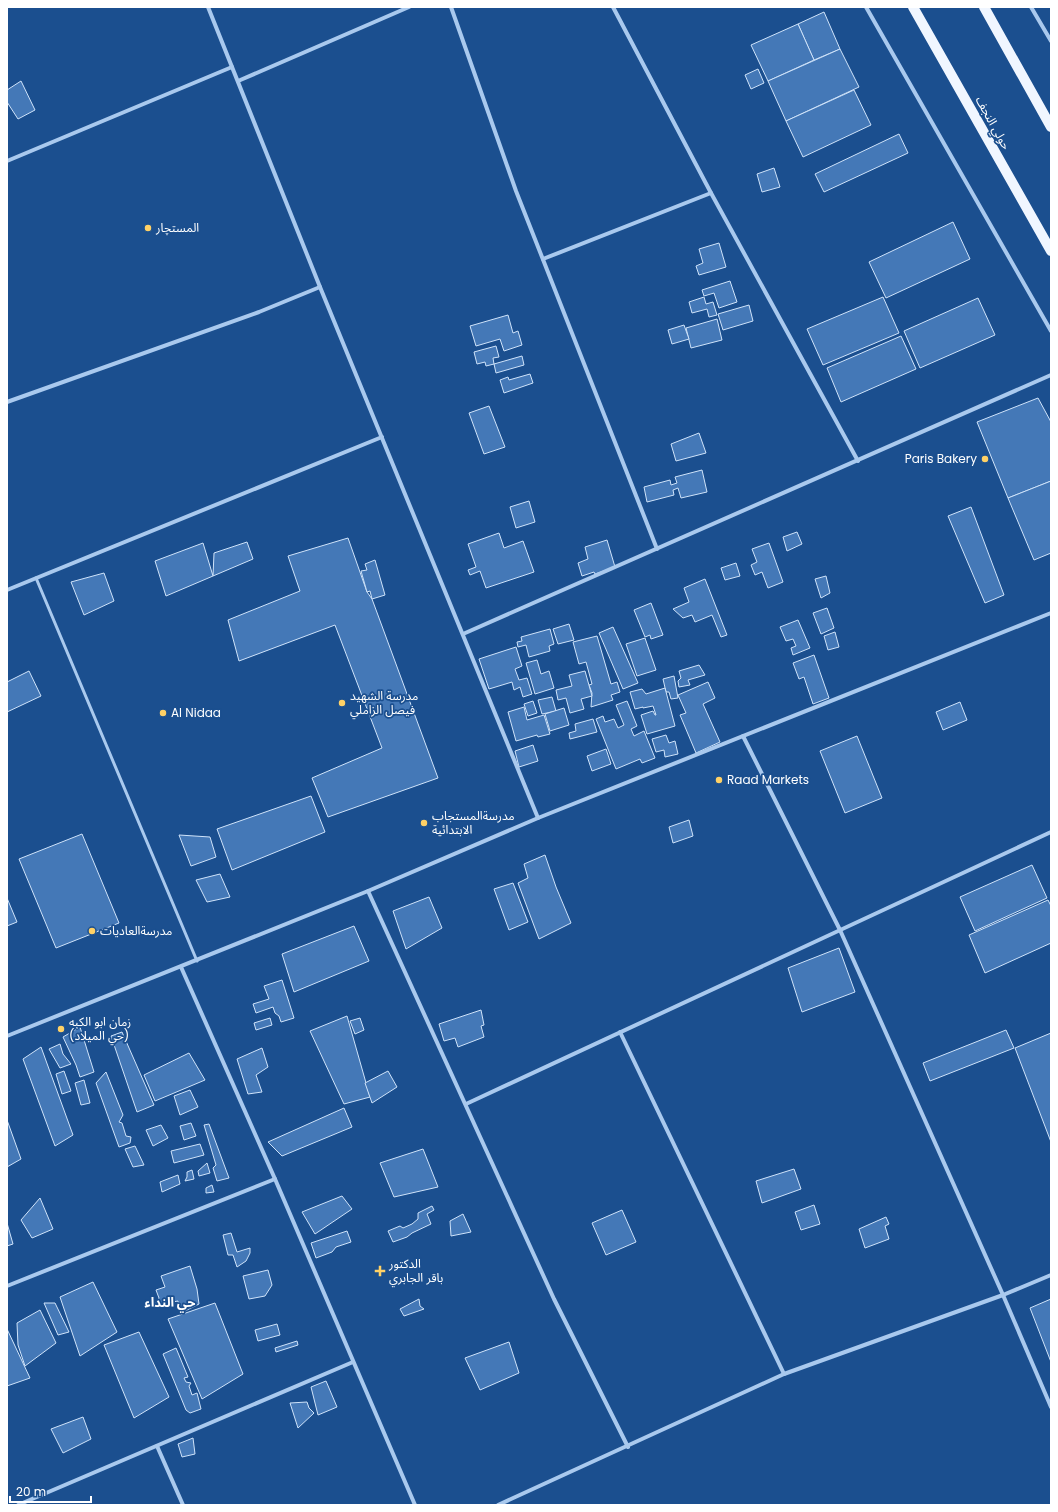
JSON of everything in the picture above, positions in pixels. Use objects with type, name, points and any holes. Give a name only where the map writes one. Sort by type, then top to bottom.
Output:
[{"type":"main road","name":"حولي النجف","points":[[913,7],[1051,251]]},
{"type":"main road","points":[[984,7],[1051,127]]},
{"type":"street","points":[[208,7],[320,287],[538,818]]},
{"type":"street","points":[[238,81],[409,7]]},
{"type":"street","points":[[451,7],[516,191],[657,549]]},
{"type":"street","points":[[613,7],[711,193],[858,461]]},
{"type":"street","points":[[866,7],[1051,331]]},
{"type":"street","points":[[1031,7],[1051,41]]},
{"type":"street","points":[[7,161],[232,67]]},
{"type":"street","points":[[543,259],[711,193]]},
{"type":"street","points":[[7,402],[260,312],[320,287]]},
{"type":"street","points":[[463,634],[1051,375]]},
{"type":"street","points":[[7,590],[382,437]]},
{"type":"street","points":[[7,1036],[197,961],[368,891],[538,818],[1051,613]]},
{"type":"street","points":[[742,736],[840,930],[1003,1295],[1051,1407]]},
{"type":"street","points":[[466,1104],[1051,832]]},
{"type":"street","points":[[368,891],[554,1299],[628,1447]]},
{"type":"street","points":[[181,967],[275,1179],[415,1505]]},
{"type":"street","points":[[620,1032],[784,1374]]},
{"type":"street","points":[[7,1286],[275,1179]]},
{"type":"street","points":[[498,1505],[628,1447],[784,1374],[1003,1295],[1051,1275]]},
{"type":"street","points":[[18,1505],[353,1362]]},
{"type":"street","points":[[157,1446],[182,1505]]},
{"type":"lane","points":[[36,578],[197,961]]},
{"type":"building","points":[[824,12],[840,49],[814,60],[798,24]]},
{"type":"building","points":[[798,24],[814,60],[768,81],[751,45]]},
{"type":"building","points":[[840,49],[859,87],[786,121],[768,81]]},
{"type":"building","points":[[758,69],[764,83],[751,89],[745,75]]},
{"type":"building","points":[[21,81],[35,110],[18,119],[7,102],[7,90]]},
{"type":"building","points":[[854,90],[871,125],[803,157],[786,121]]},
{"type":"building","points":[[899,134],[908,153],[824,192],[815,174]]},
{"type":"building","points":[[774,168],[780,187],[762,192],[757,174]]},
{"type":"building","points":[[953,222],[970,259],[886,298],[869,262]]},
{"type":"building","points":[[719,243],[726,267],[699,275],[696,266],[703,263],[699,249]]},
{"type":"building","points":[[730,281],[737,302],[719,308],[714,293],[704,296],[702,290]]},
{"type":"building","points":[[704,297],[706,304],[713,302],[717,315],[709,317],[707,309],[692,313],[689,302]]},
{"type":"building","points":[[883,297],[899,333],[823,365],[807,329]]},
{"type":"building","points":[[978,298],[995,335],[920,368],[904,331]]},
{"type":"building","points":[[749,305],[753,321],[723,330],[718,314]]},
{"type":"building","points":[[508,315],[513,333],[518,331],[522,345],[504,351],[500,339],[476,346],[470,326]]},
{"type":"building","points":[[717,319],[722,340],[691,348],[686,328]]},
{"type":"building","points":[[684,325],[689,339],[672,344],[668,330]]},
{"type":"building","points":[[901,336],[916,369],[841,402],[827,368]]},
{"type":"building","points":[[496,346],[499,357],[493,358],[494,364],[486,366],[485,362],[477,364],[474,352]]},
{"type":"building","points":[[522,356],[524,365],[496,373],[494,364]]},
{"type":"building","points":[[530,374],[533,383],[504,393],[500,380],[508,377],[509,380]]},
{"type":"building","points":[[1038,398],[1051,422],[1051,481],[1008,498],[977,422]]},
{"type":"building","points":[[489,406],[505,447],[484,454],[469,413]]},
{"type":"building","points":[[699,433],[706,453],[676,461],[671,444]]},
{"type":"building","points":[[702,470],[707,492],[681,498],[678,488],[673,490],[674,495],[647,502],[644,487],[670,480],[671,485],[677,483],[675,477]]},
{"type":"building","points":[[1051,481],[1051,553],[1034,560],[1008,498]]},
{"type":"building","points":[[529,501],[535,522],[516,528],[510,507]]},
{"type":"building","points":[[971,507],[1004,595],[985,603],[948,516]]},
{"type":"building","points":[[797,532],[802,544],[787,551],[783,537]]},
{"type":"building","points":[[499,533],[504,548],[523,541],[534,572],[486,588],[480,571],[470,575],[468,570],[476,567],[468,544]]},
{"type":"building","points":[[348,538],[438,778],[328,817],[312,778],[382,748],[335,625],[239,661],[228,620],[300,591],[288,556]]},
{"type":"building","points":[[607,540],[615,567],[595,574],[594,572],[582,576],[578,563],[588,559],[585,547]]},
{"type":"building","points":[[247,542],[253,559],[213,576],[214,553]]},
{"type":"building","points":[[203,543],[213,576],[166,596],[155,561]]},
{"type":"building","points":[[769,543],[783,582],[768,588],[762,572],[755,575],[751,565],[757,562],[752,549]]},
{"type":"building","points":[[375,560],[385,595],[372,599],[370,591],[367,592],[361,571],[367,570],[365,564]]},
{"type":"building","points":[[736,563],[740,576],[725,580],[721,568]]},
{"type":"building","points":[[104,573],[114,601],[84,615],[71,582]]},
{"type":"building","points":[[826,576],[830,593],[821,598],[815,579]]},
{"type":"building","points":[[705,579],[727,635],[721,637],[712,615],[695,622],[692,615],[683,618],[673,609],[689,602],[684,588]]},
{"type":"building","points":[[651,603],[663,635],[651,639],[650,635],[645,637],[634,610]]},
{"type":"building","points":[[827,608],[834,628],[821,634],[813,613]]},
{"type":"building","points":[[798,620],[810,648],[793,655],[791,648],[796,646],[793,639],[786,641],[780,627]]},
{"type":"building","points":[[569,624],[574,640],[558,644],[553,629]]},
{"type":"building","points":[[613,627],[638,683],[623,689],[599,633]]},
{"type":"building","points":[[550,629],[554,644],[549,646],[550,651],[529,657],[526,645],[518,647],[517,642],[522,641],[521,637]]},
{"type":"building","points":[[835,632],[839,647],[828,650],[824,636]]},
{"type":"building","points":[[597,636],[611,684],[617,682],[620,692],[611,695],[613,700],[591,707],[592,693],[589,685],[592,684],[586,662],[579,664],[573,642]]},
{"type":"building","points":[[645,638],[656,670],[637,676],[626,644]]},
{"type":"building","points":[[516,647],[522,666],[515,669],[519,680],[527,678],[532,694],[523,697],[520,687],[514,690],[512,682],[489,689],[479,659]]},
{"type":"building","points":[[814,655],[829,698],[813,704],[804,677],[799,679],[793,663]]},
{"type":"building","points":[[537,660],[541,674],[549,671],[554,688],[535,694],[526,663]]},
{"type":"building","points":[[699,665],[705,675],[688,680],[690,685],[679,687],[678,681],[681,678],[679,671]]},
{"type":"building","points":[[29,671],[41,696],[7,712],[7,682]]},
{"type":"building","points":[[585,671],[592,696],[581,699],[584,709],[570,713],[566,698],[558,700],[556,690],[572,686],[569,675]]},
{"type":"building","points":[[674,676],[678,698],[671,699],[669,692],[666,692],[663,679]]},
{"type":"building","points":[[708,682],[715,698],[703,704],[720,742],[696,753],[680,715],[686,713],[678,695]]},
{"type":"building","points":[[665,688],[675,726],[647,734],[641,715],[653,711],[656,715],[653,706],[635,709],[630,692],[642,689],[646,694]]},
{"type":"building","points":[[552,697],[556,711],[542,714],[538,700]]},
{"type":"building","points":[[533,701],[537,713],[528,716],[524,704]]},
{"type":"building","points":[[627,701],[637,726],[631,729],[634,736],[644,731],[655,758],[642,763],[640,759],[616,769],[596,719],[603,716],[605,722],[614,719],[618,728],[624,725],[616,705]]},
{"type":"building","points":[[960,702],[967,720],[943,730],[936,712]]},
{"type":"building","points":[[524,707],[527,720],[544,715],[550,734],[538,737],[537,735],[516,741],[508,712]]},
{"type":"building","points":[[564,708],[569,725],[550,731],[545,714]]},
{"type":"building","points":[[593,719],[597,732],[570,739],[569,733],[576,731],[575,724]]},
{"type":"building","points":[[666,735],[669,743],[675,741],[678,754],[665,757],[664,750],[656,752],[652,739]]},
{"type":"building","points":[[857,736],[882,798],[845,813],[820,751]]},
{"type":"building","points":[[533,745],[538,761],[519,767],[515,751]]},
{"type":"building","points":[[606,749],[611,764],[592,771],[587,756]]},
{"type":"building","points":[[311,796],[325,832],[232,870],[217,829]]},
{"type":"building","points":[[689,820],[693,836],[673,843],[669,827]]},
{"type":"building","points":[[82,834],[119,923],[56,948],[19,859]]},
{"type":"building","points":[[179,835],[210,837],[216,857],[191,866]]},
{"type":"building","points":[[545,855],[571,923],[539,939],[518,883],[528,878],[524,864]]},
{"type":"building","points":[[1032,865],[1047,898],[975,931],[960,897]]},
{"type":"building","points":[[220,874],[230,897],[207,902],[196,880]]},
{"type":"building","points":[[513,883],[528,922],[509,930],[494,889]]},
{"type":"building","points":[[429,897],[442,928],[406,949],[393,911]]},
{"type":"building","points":[[7,898],[17,922],[7,926]]},
{"type":"building","points":[[1048,900],[1051,906],[1051,943],[985,973],[969,935]]},
{"type":"building","points":[[354,926],[369,961],[294,992],[282,954]]},
{"type":"building","points":[[839,948],[855,992],[802,1012],[788,968]]},
{"type":"building","points":[[282,980],[294,1018],[281,1022],[273,1007],[256,1013],[253,1004],[269,999],[264,986]]},
{"type":"building","points":[[481,1010],[484,1025],[481,1026],[484,1037],[458,1047],[455,1038],[444,1041],[439,1024]]},
{"type":"building","points":[[347,1016],[370,1097],[344,1104],[310,1031]]},
{"type":"building","points":[[270,1018],[272,1025],[256,1030],[254,1023]]},
{"type":"building","points":[[360,1018],[364,1030],[355,1034],[350,1021]]},
{"type":"building","points":[[80,1027],[94,1072],[80,1077],[63,1037]]},
{"type":"building","points":[[1006,1030],[1014,1048],[930,1081],[923,1063]]},
{"type":"building","points":[[122,1032],[154,1105],[137,1112],[111,1036]]},
{"type":"building","points":[[1051,1033],[1051,1142],[1015,1048]]},
{"type":"building","points":[[60,1044],[63,1054],[71,1064],[60,1068],[49,1049]]},
{"type":"building","points":[[41,1047],[73,1135],[55,1146],[23,1059]]},
{"type":"building","points":[[262,1048],[268,1067],[256,1075],[262,1092],[248,1094],[237,1059]]},
{"type":"building","points":[[189,1053],[205,1080],[155,1101],[144,1075]]},
{"type":"building","points":[[64,1071],[71,1091],[62,1094],[56,1074]]},
{"type":"building","points":[[388,1071],[397,1087],[372,1103],[365,1083]]},
{"type":"building","points":[[106,1072],[123,1115],[119,1122],[122,1123],[126,1136],[131,1137],[130,1143],[119,1147],[96,1083]]},
{"type":"building","points":[[84,1080],[90,1103],[81,1105],[75,1083]]},
{"type":"building","points":[[190,1090],[198,1107],[180,1115],[174,1096]]},
{"type":"building","points":[[344,1108],[352,1127],[282,1156],[268,1142]]},
{"type":"building","points":[[7,1120],[21,1159],[7,1167]]},
{"type":"building","points":[[191,1123],[196,1136],[184,1140],[180,1126]]},
{"type":"building","points":[[209,1124],[229,1178],[217,1181],[213,1168],[216,1165],[204,1125]]},
{"type":"building","points":[[161,1125],[168,1138],[153,1146],[146,1130]]},
{"type":"building","points":[[200,1144],[204,1155],[174,1163],[171,1151]]},
{"type":"building","points":[[135,1146],[144,1165],[133,1167],[125,1149]]},
{"type":"building","points":[[423,1149],[438,1187],[394,1197],[380,1163]]},
{"type":"building","points":[[207,1163],[210,1173],[199,1176],[198,1171]]},
{"type":"building","points":[[794,1169],[801,1189],[762,1203],[756,1181]]},
{"type":"building","points":[[192,1170],[194,1179],[185,1181],[187,1172]]},
{"type":"building","points":[[178,1175],[180,1184],[162,1192],[160,1182]]},
{"type":"building","points":[[212,1185],[214,1192],[206,1193],[206,1188]]},
{"type":"building","points":[[342,1196],[352,1209],[315,1234],[302,1212]]},
{"type":"building","points":[[40,1198],[53,1229],[32,1238],[21,1220]]},
{"type":"building","points":[[814,1205],[820,1224],[801,1230],[795,1212]]},
{"type":"building","points":[[432,1206],[434,1210],[427,1214],[431,1224],[407,1237],[393,1242],[388,1231],[400,1226],[403,1228],[412,1224],[418,1219],[418,1213]]},
{"type":"building","points":[[622,1210],[636,1242],[606,1255],[592,1223]]},
{"type":"building","points":[[463,1214],[471,1232],[451,1236],[450,1221]]},
{"type":"building","points":[[886,1217],[889,1224],[885,1226],[889,1239],[865,1248],[859,1229]]},
{"type":"building","points":[[7,1223],[13,1244],[7,1246]]},
{"type":"building","points":[[347,1231],[351,1242],[336,1247],[332,1252],[316,1258],[311,1243]]},
{"type":"building","points":[[231,1233],[237,1252],[250,1248],[250,1253],[246,1261],[237,1267],[233,1255],[228,1255],[223,1235]]},
{"type":"building","points":[[190,1266],[197,1289],[199,1304],[185,1311],[180,1311],[178,1308],[178,1301],[162,1304],[156,1303],[159,1298],[156,1290],[165,1287],[161,1276]]},
{"type":"building","points":[[268,1270],[272,1285],[265,1296],[249,1299],[243,1276]]},
{"type":"building","points":[[93,1282],[117,1332],[80,1356],[60,1297]]},
{"type":"building","points":[[419,1299],[420,1306],[424,1309],[404,1316],[400,1309]]},
{"type":"building","points":[[1051,1299],[1051,1362],[1030,1308]]},
{"type":"building","points":[[44,1303],[55,1303],[69,1332],[58,1335]]},
{"type":"building","points":[[215,1303],[243,1374],[202,1399],[168,1319]]},
{"type":"building","points":[[40,1310],[56,1343],[25,1366],[18,1345],[17,1323]]},
{"type":"building","points":[[277,1324],[280,1335],[258,1341],[255,1330]]},
{"type":"building","points":[[7,1329],[30,1378],[7,1386]]},
{"type":"building","points":[[139,1332],[169,1397],[134,1418],[104,1345]]},
{"type":"building","points":[[297,1341],[298,1345],[276,1352],[275,1348]]},
{"type":"building","points":[[509,1342],[519,1373],[480,1390],[465,1358]]},
{"type":"building","points":[[176,1348],[188,1377],[184,1378],[186,1382],[191,1383],[189,1386],[192,1395],[197,1393],[201,1409],[190,1413],[186,1410],[163,1354]]},
{"type":"building","points":[[326,1381],[337,1407],[318,1415],[311,1387]]},
{"type":"building","points":[[307,1402],[309,1408],[314,1413],[298,1428],[290,1403]]},
{"type":"building","points":[[83,1417],[91,1439],[63,1453],[51,1429]]},
{"type":"building","points":[[193,1438],[195,1454],[182,1457],[178,1444]]},
{"type":"place","name":"المستچار","points":[[148,228]]},
{"type":"place","name":"Paris Bakery","points":[[985,459]]},
{"type":"place","name":"مدرسة الشهيد فيصل الزاملي","points":[[342,703]]},
{"type":"place","name":"Al Nidaa","points":[[163,713]]},
{"type":"place","name":"Raad Markets","points":[[719,780]]},
{"type":"place","name":"مدرسةالمستجاب الابتدائية","points":[[424,823]]},
{"type":"place","name":"مدرسةالعاديات","points":[[92,931]]},
{"type":"place","name":"زمان ابو الكبه (حي الميلاد)","points":[[61,1029]]},
{"type":"place","name":"الدكتور باقر الجابري","points":[[380,1271]]},
{"type":"district","name":"حي النداء","points":[[170,1302]]}]
